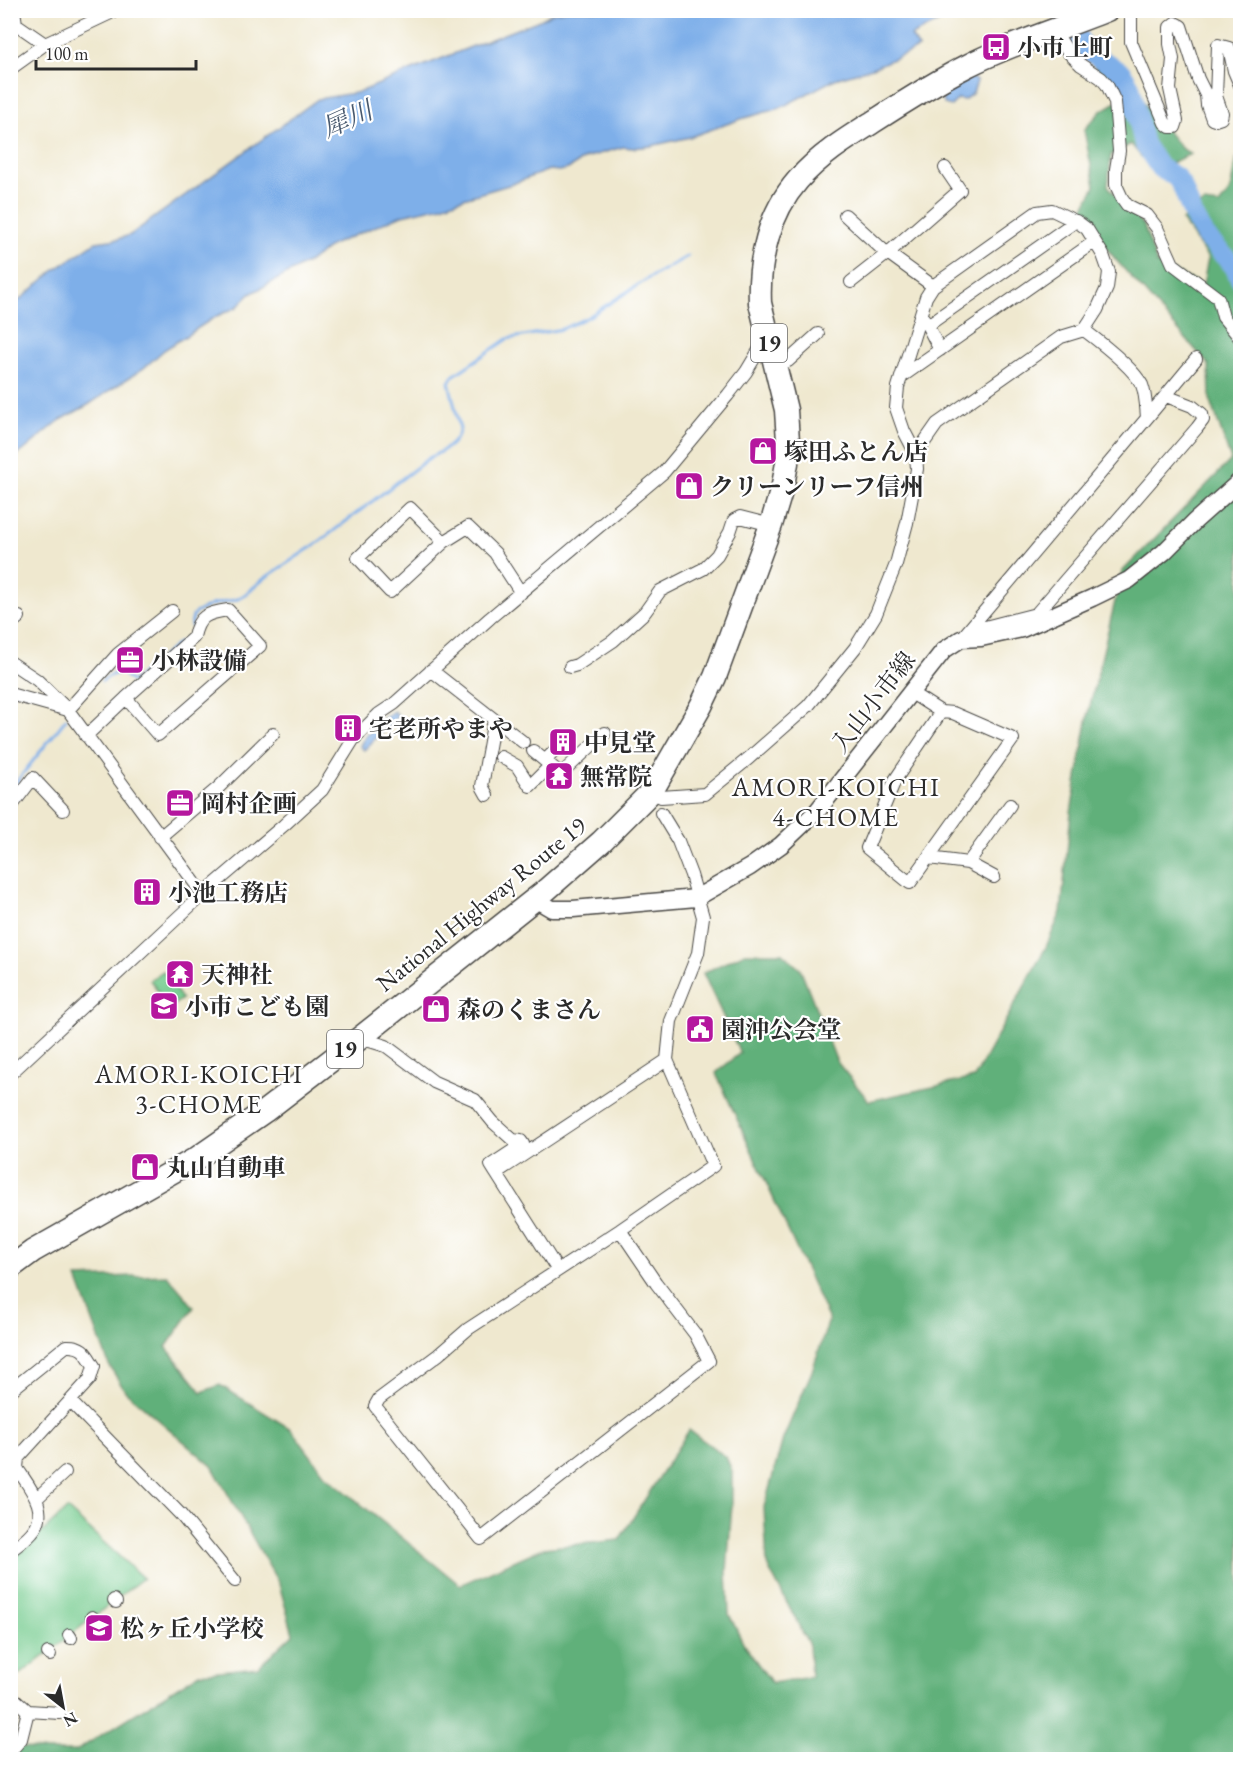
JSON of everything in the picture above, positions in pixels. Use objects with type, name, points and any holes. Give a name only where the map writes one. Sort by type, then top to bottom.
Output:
[{"type":"highway","name":"National Highway Route 19","points":[[10,1268],[33,1251],[197,1158],[265,1111],[535,899],[601,842],[652,791],[715,677],[771,525],[783,485],[788,441],[786,410],[759,303],[761,265],[777,213],[797,181],[815,163],[834,147],[895,108],[968,66],[1029,39],[1107,10]]},
{"type":"main road","points":[[961,639],[981,638],[1022,629],[1129,580],[1164,552],[1240,481]]},
{"type":"main road","name":"入山小市線","points":[[535,899],[552,909],[573,909],[696,898],[750,867],[781,845],[818,810],[944,650],[961,639]]},
{"type":"street","points":[[14,10],[16,24],[45,44]]},
{"type":"street","points":[[10,69],[45,44],[117,10]]},
{"type":"street","points":[[1131,10],[1131,42],[1165,123],[1170,128],[1175,127],[1177,121],[1170,89],[1173,59],[1170,27],[1175,23],[1181,26],[1198,79],[1206,95],[1212,119],[1221,118],[1222,113],[1216,96],[1218,45],[1228,48],[1240,85]]},
{"type":"street","points":[[1064,27],[1068,52],[1081,65],[1101,78],[1115,102],[1119,152],[1116,185],[1122,198],[1127,205],[1147,215],[1157,228],[1173,264],[1218,298],[1223,317],[1240,338]]},
{"type":"street","points":[[851,282],[960,190],[945,168]]},
{"type":"street","points":[[652,791],[660,797],[705,794],[808,706],[855,648],[876,614],[896,564],[910,509],[916,454],[904,431],[896,408],[898,387],[926,297],[933,286],[1037,212],[1052,210],[1076,221],[1086,229],[1103,255],[1109,272],[1107,288],[1084,330],[1061,337],[937,424],[916,454]]},
{"type":"street","points":[[845,215],[865,235],[933,286]]},
{"type":"street","points":[[928,325],[1076,221]]},
{"type":"street","points":[[901,377],[1094,242]]},
{"type":"street","points":[[921,314],[939,350]]},
{"type":"street","points":[[1084,330],[1107,347],[1142,385],[1147,418]]},
{"type":"street","points":[[776,367],[788,361],[818,333]]},
{"type":"street","points":[[10,1074],[203,894],[322,790],[353,740],[379,714],[394,704],[431,669],[664,472],[746,372],[761,347],[769,342]]},
{"type":"street","points":[[961,639],[1196,359]]},
{"type":"street","points":[[973,625],[985,627],[1036,614],[1197,428],[1203,420],[1202,414],[1192,406],[1166,396]]},
{"type":"street","points":[[444,542],[411,508],[358,558],[390,592],[444,542],[468,527],[495,553],[521,593]]},
{"type":"street","points":[[570,667],[577,665],[613,640],[645,612],[660,591],[703,569],[717,555],[734,520],[740,516],[771,525]]},
{"type":"street","points":[[86,736],[126,698],[194,637],[196,624],[203,617],[214,612],[228,610],[260,646],[158,735],[126,698]]},
{"type":"street","points":[[68,710],[118,654],[172,611]]},
{"type":"street","points":[[10,662],[37,680],[68,710],[203,894]]},
{"type":"street","points":[[431,669],[523,742]]},
{"type":"street","points":[[910,692],[942,712],[953,713],[1013,740],[910,883],[867,848],[895,780],[942,712]]},
{"type":"street","points":[[10,694],[68,710]]},
{"type":"street","points":[[487,795],[482,786],[494,719]]},
{"type":"street","points":[[160,837],[219,787],[273,734]]},
{"type":"street","points":[[533,751],[561,774],[605,734]]},
{"type":"street","points":[[501,757],[517,766],[530,786],[558,747]]},
{"type":"street","points":[[10,808],[33,778],[63,810]]},
{"type":"street","points":[[968,863],[1010,805]]},
{"type":"street","points":[[620,1230],[656,1283],[695,1334],[709,1361],[481,1539],[375,1406],[379,1399],[438,1355],[468,1329],[713,1166],[667,1059],[671,1021],[698,953],[703,917],[678,841],[661,813]]},
{"type":"street","points":[[929,858],[968,863],[994,877]]},
{"type":"street","points":[[360,1038],[386,1046],[434,1082],[476,1100],[493,1122],[513,1140],[523,1144],[491,1165],[557,1269]]},
{"type":"street","points":[[496,1173],[667,1059]]},
{"type":"street","points":[[10,1391],[66,1346],[76,1346],[85,1352],[94,1365],[90,1379],[18,1458],[17,1468],[36,1499],[40,1512],[32,1532],[10,1551]]},
{"type":"street","points":[[71,1402],[181,1515],[235,1581]]},
{"type":"street","points":[[36,1499],[65,1472]]},
{"type":"street","points":[[10,1695],[28,1711],[60,1713]]},
{"type":"street","points":[[10,1752],[21,1739],[28,1711]]},
{"type":"green space","points":[[1100,49],[1181,148],[1191,154],[1153,171],[1131,144],[1111,155],[1108,186],[1144,226],[1157,264],[1203,285],[1208,258],[1182,220],[1204,203],[1219,205],[1230,191],[1236,159],[1240,159],[1240,1759],[11,1760],[11,1746],[47,1751],[76,1751],[200,1673],[258,1667],[293,1634],[279,1584],[212,1466],[125,1391],[109,1365],[77,1278],[167,1275],[194,1307],[166,1347],[202,1392],[220,1385],[291,1429],[325,1475],[460,1585],[543,1548],[619,1540],[689,1430],[726,1457],[732,1471],[727,1571],[729,1614],[744,1645],[772,1683],[811,1677],[809,1645],[767,1565],[764,1507],[783,1439],[812,1371],[829,1320],[716,1073],[740,1053],[703,973],[745,953],[782,953],[801,970],[837,1062],[869,1101],[974,1078],[1046,947],[1061,912],[1071,812],[1089,710],[1122,572],[1231,460],[1210,399],[1209,365],[1116,260],[1080,215],[1095,186],[1084,130],[1101,111],[1122,99],[1088,59]]},
{"type":"green space","points":[[163,971],[182,999],[169,1008],[150,980]]},
{"type":"green space","points":[[67,1509],[143,1578],[21,1674],[11,1675],[11,1561]]},
{"type":"water","name":"犀川","points":[[569,10],[978,11],[952,15],[911,36],[919,48],[872,68],[835,79],[780,108],[690,137],[651,146],[623,147],[585,158],[568,169],[549,170],[442,206],[402,215],[332,245],[309,262],[250,294],[237,307],[215,317],[164,350],[144,368],[59,421],[11,459],[11,307],[56,269],[96,242],[130,235],[318,99],[360,92],[552,13]]},
{"type":"water","points":[[969,76],[977,81],[973,93],[964,100],[958,99],[951,106],[944,104],[941,90]]},
{"type":"water","points":[[394,711],[398,716],[364,750],[360,746],[366,737]]},
{"type":"waterway","points":[[1063,10],[1084,48],[1122,73],[1130,86],[1144,144],[1160,168],[1176,177],[1206,237],[1234,266],[1240,279]]},
{"type":"waterway","points":[[191,626],[195,613],[211,605],[238,599],[452,443],[460,429],[449,382],[453,376],[507,339],[562,329],[588,317],[688,256]]},
{"type":"waterway","points":[[102,681],[121,672],[132,682],[179,643]]},
{"type":"waterway","points":[[10,790],[66,719]]},
{"type":"place","name":"小市上町","points":[[996,47]]},
{"type":"place","name":"塚田ふとん店","points":[[763,451]]},
{"type":"place","name":"クリーンリーフ信州","points":[[689,486]]},
{"type":"place","name":"小林設備","points":[[130,660]]},
{"type":"place","name":"宅老所やまや","points":[[348,728]]},
{"type":"place","name":"中見堂","points":[[563,742]]},
{"type":"place","name":"無常院","points":[[559,776]]},
{"type":"place","name":"岡村企画","points":[[180,803]]},
{"type":"place","name":"小池工務店","points":[[147,892]]},
{"type":"place","name":"天神社","points":[[180,974]]},
{"type":"place","name":"小市こども園","points":[[164,1006]]},
{"type":"place","name":"森のくまさん","points":[[436,1009]]},
{"type":"place","name":"園沖公会堂","points":[[700,1029]]},
{"type":"place","name":"丸山自動車","points":[[145,1167]]},
{"type":"place","name":"松ヶ丘小学校","points":[[99,1628]]},
{"type":"district","name":"AMORI-KOICHI 4-CHOME","points":[[836,802]]},
{"type":"district","name":"AMORI-KOICHI 3-CHOME","points":[[199,1089]]}]
